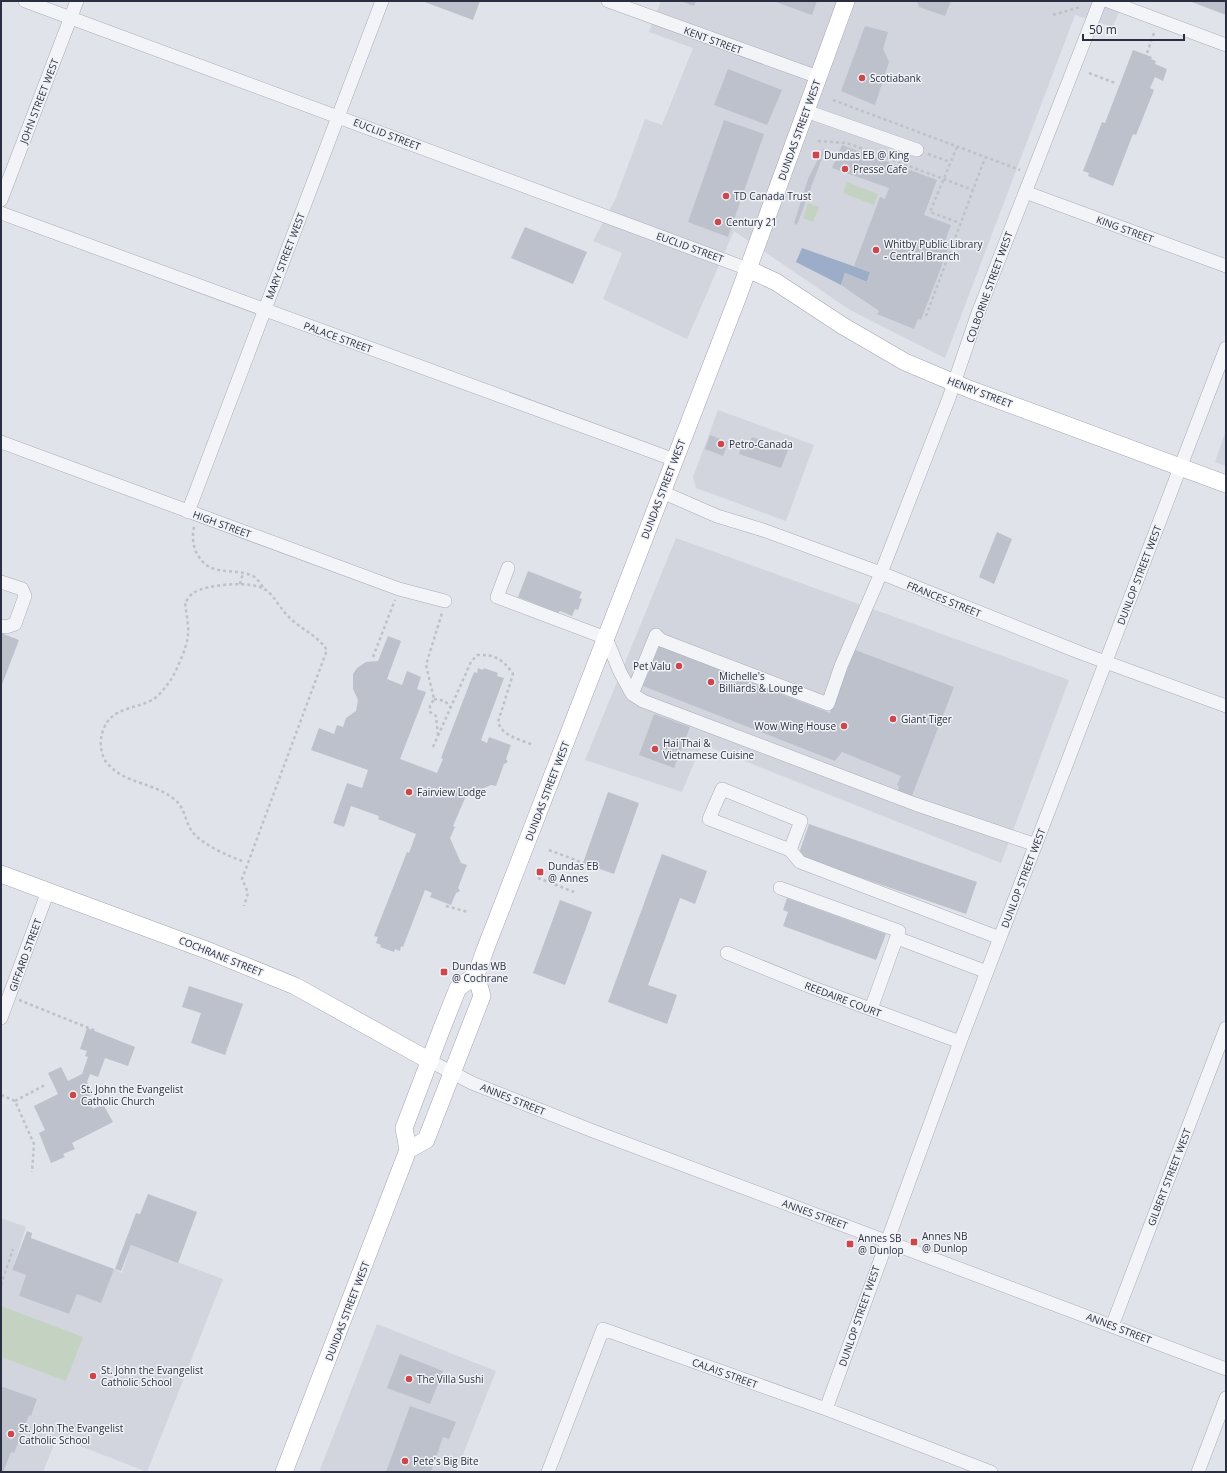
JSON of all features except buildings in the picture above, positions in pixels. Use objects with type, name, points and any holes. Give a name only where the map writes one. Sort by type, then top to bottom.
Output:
[{"type":"main road","name":"DUNDAS STREET WEST","points":[[476,976],[748,269],[846,1]]},
{"type":"main road","name":"HENRY STREET","points":[[748,269],[776,282],[843,326],[905,362],[955,383],[1226,484]]},
{"type":"main road","name":"COCHRANE STREET","points":[[1,874],[210,952],[295,986],[430,1061]]},
{"type":"main road","points":[[476,976],[482,996],[426,1140],[408,1150],[404,1128],[458,988],[476,976]]},
{"type":"main road","name":"DUNDAS STREET WEST","points":[[284,1472],[408,1150]]},
{"type":"street","name":"EUCLID STREET","points":[[25,1],[339,116],[748,269]]},
{"type":"street","name":"JOHN STREET WEST","points":[[1,200],[77,1]]},
{"type":"street","name":"MARY STREET WEST","points":[[188,512],[382,1]]},
{"type":"street","name":"KENT STREET","points":[[608,1],[818,78]]},
{"type":"street","name":"COLBORNE STREET WEST","points":[[632,694],[656,635],[661,640],[828,704],[842,666],[881,574],[955,383],[978,313],[1100,1]]},
{"type":"street","points":[[1108,1],[1226,45]]},
{"type":"street","points":[[806,111],[917,150]]},
{"type":"street","name":"KING STREET","points":[[1025,192],[1226,266]]},
{"type":"street","name":"PALACE STREET","points":[[1,213],[675,460]]},
{"type":"street","name":"DUNLOP STREET WEST","points":[[826,1409],[886,1241],[960,1042],[1226,348]]},
{"type":"street","name":"HIGH STREET","points":[[1,442],[399,589],[445,601]]},
{"type":"street","name":"FRANCES STREET","points":[[662,492],[717,516],[763,530],[881,574],[1226,706]]},
{"type":"street","points":[[508,568],[497,597],[606,638],[620,672],[632,694],[643,701],[915,804],[1036,846]]},
{"type":"street","points":[[1,582],[22,589],[25,596],[15,624],[6,627],[1,626]]},
{"type":"street","points":[[790,850],[801,821],[722,790],[709,819],[790,850],[795,858],[800,862],[1000,938]]},
{"type":"street","points":[[780,888],[899,931],[871,1009]]},
{"type":"street","name":"GIFFARD STREET","points":[[1,1018],[48,891]]},
{"type":"street","points":[[897,938],[987,972]]},
{"type":"street","name":"REEDAIRE COURT","points":[[727,953],[960,1042]]},
{"type":"street","name":"GILBERT STREET WEST","points":[[1112,1326],[1226,1028]]},
{"type":"street","name":"ANNES STREET","points":[[430,1061],[472,1083],[593,1131],[1226,1369]]},
{"type":"street","name":"CALAIS STREET","points":[[548,1472],[603,1329],[826,1409],[991,1472]]},
{"type":"street","points":[[1198,1472],[1226,1398]]},
{"type":"path","points":[[1054,15],[1080,7]]},
{"type":"path","points":[[1147,53],[1154,33]]},
{"type":"path","points":[[1089,72],[1115,83]]},
{"type":"path","points":[[833,100],[1021,170]]},
{"type":"path","points":[[818,141],[848,143],[973,190]]},
{"type":"path","points":[[957,147],[930,212],[960,223]]},
{"type":"path","points":[[917,150],[950,162]]},
{"type":"path","points":[[926,316],[960,223],[986,158]]},
{"type":"path","points":[[194,527],[194,546],[200,559],[211,569],[243,573],[254,577],[290,619],[312,633],[327,650],[242,879],[248,892],[244,906]]},
{"type":"path","points":[[240,584],[243,573]]},
{"type":"path","points":[[242,861],[220,853],[192,831],[182,809],[175,799],[155,787],[121,776],[106,763],[100,744],[102,728],[113,715],[126,708],[153,700],[168,685],[174,675],[188,637],[185,602],[194,593],[204,589],[240,584],[256,586],[266,590]]},
{"type":"path","points":[[373,656],[399,589]]},
{"type":"path","points":[[438,735],[436,716],[430,712],[430,706],[434,699],[426,665],[445,601]]},
{"type":"path","points":[[433,747],[470,662],[478,655],[486,654],[505,662],[513,674],[498,722],[500,729],[506,734],[532,745]]},
{"type":"path","points":[[434,699],[444,701],[450,707]]},
{"type":"path","points":[[549,850],[586,864]]},
{"type":"path","points":[[538,878],[574,892]]},
{"type":"path","points":[[446,906],[468,912]]},
{"type":"path","points":[[10,996],[96,1031]]},
{"type":"path","points":[[15,1101],[45,1085]]},
{"type":"path","points":[[1,1095],[15,1101],[34,1144],[32,1172]]},
{"type":"path","points":[[1,1285],[13,1249]]},
{"type":"shaded area","points":[[661,1],[1123,1],[1113,27],[1075,15],[945,358],[850,310],[734,231],[687,339],[603,299],[622,253],[593,241],[616,198],[645,119],[662,125],[693,48],[649,32]]},
{"type":"shaded area","points":[[718,410],[814,445],[786,521],[696,488],[693,477]]},
{"type":"shaded area","points":[[1226,430],[1226,466],[1215,462]]},
{"type":"shaded area","points":[[676,538],[1069,680],[1001,863],[702,744],[682,792],[585,760]]},
{"type":"shaded area","name":"St. John the Evangelist Catholic School","points":[[1,1218],[26,1227],[12,1270],[26,1275],[19,1296],[68,1314],[77,1294],[114,1269],[122,1273],[131,1245],[223,1279],[147,1472],[57,1437],[43,1472],[1,1472]]},
{"type":"shaded area","points":[[377,1324],[496,1371],[456,1472],[319,1472]]},
{"type":"green space","points":[[847,182],[878,194],[874,205],[843,193]]},
{"type":"green space","points":[[808,203],[819,207],[813,222],[803,218]]},
{"type":"green space","points":[[1,1306],[83,1337],[66,1381],[1,1357]]},
{"type":"water","points":[[802,248],[870,272],[867,282],[845,273],[841,285],[796,262]]},
{"type":"place","name":"Scotiabank","points":[[862,78]]},
{"type":"place","name":"Dundas EB @ King","points":[[816,155]]},
{"type":"place","name":"Presse Cafe","points":[[845,169]]},
{"type":"place","name":"TD Canada Trust","points":[[726,196]]},
{"type":"place","name":"Century 21","points":[[718,222]]},
{"type":"place","name":"Whitby Public Library - Central Branch","points":[[876,250]]},
{"type":"place","name":"Petro-Canada","points":[[721,444]]},
{"type":"place","name":"Pet Valu","points":[[679,666]]},
{"type":"place","name":"Michelle's Billiards & Lounge","points":[[711,682]]},
{"type":"place","name":"Giant Tiger","points":[[893,719]]},
{"type":"place","name":"Wow Wing House","points":[[844,726]]},
{"type":"place","name":"Hai Thai & Vietnamese Cuisine","points":[[655,749]]},
{"type":"place","name":"Fairview Lodge","points":[[409,792]]},
{"type":"place","name":"Dundas EB @ Annes","points":[[540,872]]},
{"type":"place","name":"Dundas WB @ Cochrane","points":[[444,972]]},
{"type":"place","name":"St. John the Evangelist Catholic Church","points":[[73,1095]]},
{"type":"place","name":"Annes NB @ Dunlop","points":[[914,1242]]},
{"type":"place","name":"Annes SB @ Dunlop","points":[[850,1244]]},
{"type":"place","name":"St. John the Evangelist Catholic School","points":[[93,1376]]},
{"type":"place","name":"The Villa Sushi","points":[[409,1379]]},
{"type":"place","name":"St. John The Evangelist Catholic School","points":[[11,1434]]},
{"type":"place","name":"Pete's Big Bite","points":[[405,1461]]}]
